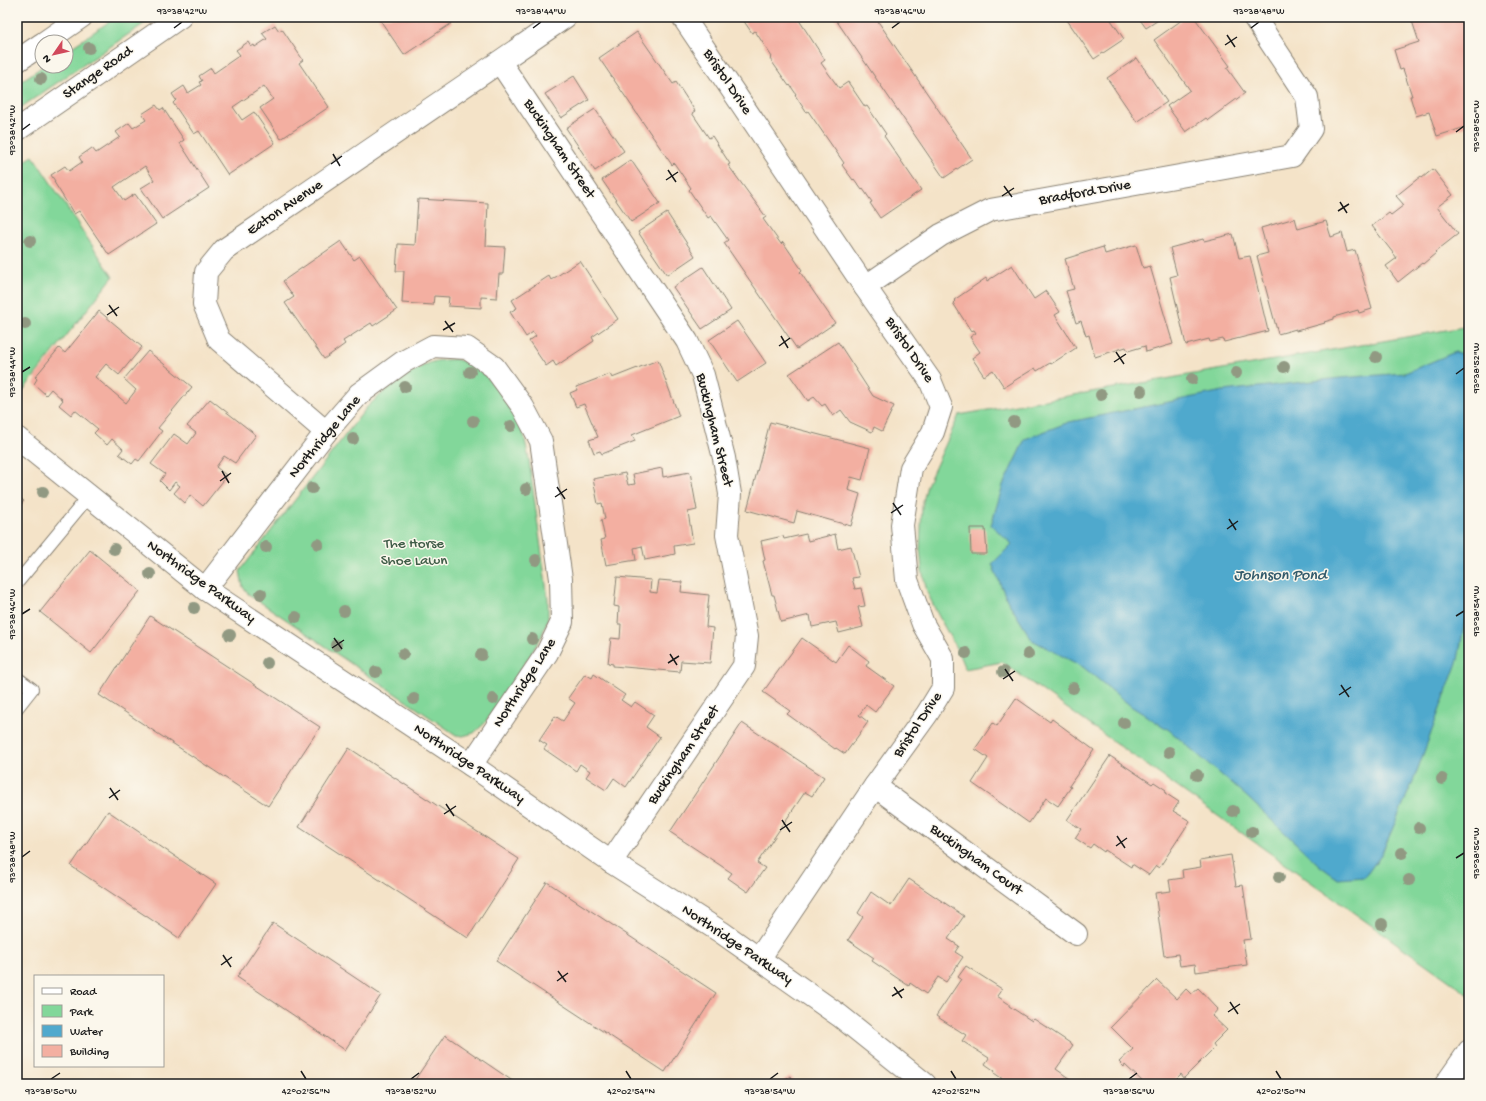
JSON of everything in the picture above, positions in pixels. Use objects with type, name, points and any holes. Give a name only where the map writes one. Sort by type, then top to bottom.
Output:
[{"type":"street","points":[[57,34],[81,17]]},
{"type":"street","name":"Stange Road","points":[[17,130],[180,17]]},
{"type":"street","name":"Eaton Avenue","points":[[326,432],[219,340],[204,304],[206,272],[224,250],[564,17]]},
{"type":"street","name":"Bristol Drive","points":[[683,17],[930,380],[941,407],[933,432],[911,468],[902,525],[908,580],[923,624],[943,659],[943,688],[927,714],[875,786],[759,958]]},
{"type":"street","name":"Bradford Drive","points":[[866,287],[941,235],[990,210],[1292,156],[1311,129],[1307,97],[1254,17]]},
{"type":"street","points":[[17,61],[34,49]]},
{"type":"street","name":"Buckingham Street","points":[[500,62],[687,341],[703,375],[724,458],[730,494],[727,535],[747,636],[744,666],[611,862]]},
{"type":"street","name":"Northridge Lane","points":[[205,589],[326,432],[359,394],[403,362],[433,346],[467,348],[494,367],[523,407],[541,441],[561,579],[562,622],[547,653],[471,765]]},
{"type":"street","name":"Northridge Parkway","points":[[17,438],[205,589],[471,765],[611,862],[759,958],[840,1016],[925,1084]]},
{"type":"street","name":"Buckingham Court","points":[[875,786],[1076,934]]},
{"type":"street","points":[[1446,1084],[1469,1051]]},
{"type":"lane","points":[[17,582],[89,496]]},
{"type":"lane","points":[[17,678],[32,689],[17,708]]},
{"type":"green space","points":[[116,17],[154,17],[74,71],[74,46]]},
{"type":"green space","points":[[34,72],[34,74],[70,74],[17,110],[17,84]]},
{"type":"green space","points":[[33,156],[113,277],[17,398],[17,166]]},
{"type":"green space","name":"Johnson Pond","points":[[1469,326],[1469,995],[1002,662],[965,669],[957,650],[927,592],[922,570],[920,549],[922,506],[927,485],[959,415]]},
{"type":"green space","name":"The Horse Shoe Lawn","points":[[455,359],[472,364],[485,375],[498,390],[519,423],[524,435],[529,460],[548,599],[548,618],[542,635],[531,654],[485,723],[474,733],[463,736],[456,735],[247,593],[243,587],[240,571],[367,407],[394,384],[428,363],[440,360]]},
{"type":"water","name":"Johnson Pond","points":[[1455,352],[1469,356],[1469,597],[1458,660],[1414,779],[1382,853],[1365,877],[1338,879],[1320,866],[1246,796],[1169,730],[1132,707],[1083,667],[1032,640],[1007,600],[992,564],[1012,544],[991,525],[1003,485],[1025,439],[1069,422],[1223,391],[1340,378],[1405,373]]},
{"type":"building","points":[[378,17],[448,17],[452,23],[404,55]]},
{"type":"building","points":[[741,17],[797,17],[825,60],[821,63],[839,88],[848,82],[865,107],[867,106],[886,134],[884,136],[921,190],[880,218],[870,203],[872,202],[842,165],[844,163],[808,111],[806,112],[790,85],[789,86],[770,59],[772,57],[755,31],[752,33]]},
{"type":"building","points":[[834,17],[875,17],[972,159],[944,178]]},
{"type":"building","points":[[1065,17],[1109,17],[1124,39],[1094,59]]},
{"type":"building","points":[[1138,17],[1163,17],[1146,28]]},
{"type":"building","points":[[1186,17],[1194,17],[1230,66],[1227,68],[1245,93],[1208,120],[1206,118],[1186,132],[1167,106],[1190,90],[1154,40]]},
{"type":"building","points":[[1423,17],[1467,17],[1469,23],[1469,126],[1437,136],[1429,112],[1416,116],[1410,96],[1412,96],[1403,69],[1400,70],[1394,50],[1419,42],[1412,21]]},
{"type":"building","points":[[275,25],[279,31],[282,29],[303,60],[299,63],[329,107],[281,139],[260,108],[273,99],[264,86],[233,107],[242,120],[254,112],[275,143],[228,175],[199,131],[194,134],[173,103],[176,100],[172,94],[184,86],[188,93],[201,85],[199,82],[202,81],[199,76],[211,68],[214,73],[240,55],[236,50],[248,42],[251,47],[254,45],[255,47],[267,39],[262,33]]},
{"type":"building","points":[[637,32],[673,84],[676,82],[695,111],[692,113],[709,138],[712,136],[730,164],[728,165],[766,217],[763,219],[781,244],[783,242],[802,270],[800,272],[835,323],[797,349],[724,243],[728,240],[711,216],[708,218],[689,190],[691,188],[674,163],[672,165],[599,58]]},
{"type":"building","points":[[1137,58],[1167,102],[1137,122],[1107,78]]},
{"type":"building","points":[[574,76],[589,100],[561,118],[545,94]]},
{"type":"building","points":[[156,105],[160,110],[163,108],[184,140],[180,143],[209,188],[162,219],[141,188],[154,180],[145,166],[114,187],[124,201],[135,194],[156,224],[109,255],[79,211],[74,214],[51,175],[65,166],[69,171],[82,162],[79,157],[92,148],[96,153],[120,137],[116,132],[129,123],[133,128],[146,120],[142,114]]},
{"type":"building","points":[[595,109],[624,151],[595,171],[566,128]]},
{"type":"building","points":[[631,160],[660,203],[631,222],[602,180]]},
{"type":"building","points":[[1433,169],[1453,195],[1437,207],[1458,234],[1435,252],[1436,253],[1423,264],[1422,263],[1398,282],[1386,266],[1397,258],[1372,226],[1389,213],[1391,215],[1404,205],[1396,196],[1421,176],[1422,178]]},
{"type":"building","points":[[418,199],[488,203],[486,246],[505,247],[503,274],[499,274],[497,298],[481,297],[481,308],[448,306],[449,297],[434,296],[433,305],[402,303],[404,271],[396,271],[398,244],[415,245]]},
{"type":"building","points":[[667,213],[695,256],[667,275],[638,232]]},
{"type":"building","points":[[1295,218],[1298,229],[1326,221],[1331,237],[1342,233],[1347,252],[1355,250],[1372,309],[1359,313],[1358,310],[1334,317],[1334,319],[1324,322],[1325,323],[1278,334],[1257,256],[1268,253],[1261,228]]},
{"type":"building","points":[[1233,234],[1239,258],[1250,256],[1268,331],[1224,342],[1223,339],[1210,342],[1209,339],[1186,345],[1170,277],[1177,275],[1170,248],[1203,239],[1204,241]]},
{"type":"building","points":[[341,241],[354,260],[360,256],[397,310],[373,326],[371,323],[343,341],[345,344],[324,359],[285,303],[294,297],[283,281]]},
{"type":"building","points":[[1136,245],[1143,268],[1150,266],[1173,344],[1146,352],[1145,346],[1128,351],[1126,347],[1095,357],[1089,335],[1086,336],[1081,321],[1076,323],[1066,291],[1074,289],[1065,259],[1103,247],[1105,254]]},
{"type":"building","points":[[580,261],[618,319],[592,337],[594,341],[556,366],[553,361],[546,366],[529,341],[536,336],[533,332],[526,337],[510,312],[517,308],[512,300],[549,276],[551,280]]},
{"type":"building","points":[[1012,265],[1034,299],[1046,291],[1060,312],[1055,315],[1076,348],[1051,364],[1050,363],[1037,371],[1035,368],[1004,387],[993,370],[984,376],[972,358],[980,352],[970,337],[976,333],[974,330],[971,331],[953,303],[955,301],[954,300],[986,278],[987,281]]},
{"type":"building","points":[[703,267],[731,310],[702,329],[673,287]]},
{"type":"building","points":[[99,311],[142,347],[119,375],[106,364],[95,377],[126,403],[136,390],[124,379],[148,351],[192,387],[158,428],[162,431],[139,461],[136,459],[132,464],[119,454],[123,449],[112,439],[107,445],[94,433],[98,429],[75,410],[71,415],[59,405],[63,400],[51,389],[46,395],[34,384],[37,379],[35,377],[59,348],[65,353]]},
{"type":"building","points":[[737,321],[766,363],[737,382],[709,340]]},
{"type":"building","points":[[838,342],[873,396],[894,406],[882,431],[874,427],[872,432],[850,422],[841,410],[833,416],[825,404],[822,406],[814,397],[808,401],[789,374]]},
{"type":"building","points":[[658,360],[679,416],[632,435],[635,441],[602,454],[600,451],[594,453],[589,440],[598,437],[584,404],[576,407],[570,393],[577,390],[576,387],[610,374],[612,378]]},
{"type":"building","points":[[210,399],[256,435],[235,463],[224,456],[216,467],[227,476],[203,506],[190,495],[185,503],[174,493],[180,486],[175,482],[169,490],[160,481],[165,474],[151,464],[174,434],[188,444],[196,433],[187,426]]},
{"type":"building","points":[[770,422],[870,448],[862,480],[851,477],[848,490],[860,494],[851,526],[797,511],[794,523],[747,510]]},
{"type":"building","points":[[662,468],[663,477],[690,472],[697,510],[688,512],[693,543],[674,546],[675,554],[645,560],[642,546],[634,548],[636,560],[606,565],[601,540],[605,539],[601,520],[605,519],[602,503],[598,504],[593,479],[625,473],[628,485],[635,484],[633,474]]},
{"type":"building","points":[[17,495],[24,501],[17,509]]},
{"type":"building","points":[[970,528],[985,528],[987,554],[971,554]]},
{"type":"building","points":[[806,534],[808,541],[835,534],[838,549],[851,546],[859,577],[852,578],[855,589],[861,588],[865,606],[858,607],[863,627],[839,633],[836,622],[812,627],[810,615],[781,622],[763,561],[765,560],[761,541],[783,536],[784,539]]},
{"type":"building","points":[[90,550],[140,591],[91,653],[40,612]]},
{"type":"building","points":[[617,577],[651,580],[650,592],[657,593],[659,580],[682,582],[681,592],[709,595],[706,627],[713,628],[710,663],[681,661],[680,672],[613,666],[613,664],[608,663],[611,638],[620,639],[621,624],[618,624],[619,607],[614,606]]},
{"type":"building","points":[[150,616],[320,727],[268,806],[99,695]]},
{"type":"building","points":[[802,638],[836,662],[848,645],[869,661],[866,666],[894,686],[875,712],[866,705],[859,715],[868,722],[845,754],[836,748],[835,749],[787,714],[790,711],[763,692]]},
{"type":"building","points":[[585,674],[592,678],[594,674],[625,695],[621,700],[631,707],[635,702],[654,715],[646,727],[660,737],[626,787],[614,778],[606,790],[586,777],[590,771],[580,764],[576,771],[544,749],[547,745],[539,740],[555,716],[563,721],[575,703],[568,698]]},
{"type":"building","points":[[1016,698],[1050,722],[1052,719],[1094,750],[1069,786],[1071,787],[1058,806],[1046,798],[1029,823],[972,783],[988,758],[975,749],[993,723],[997,726]]},
{"type":"building","points":[[742,723],[824,777],[812,796],[805,792],[757,863],[765,868],[748,892],[728,878],[732,873],[670,832]]},
{"type":"building","points":[[349,748],[519,859],[468,938],[299,827]]},
{"type":"building","points":[[1110,756],[1152,784],[1154,782],[1166,790],[1165,793],[1179,802],[1173,811],[1190,821],[1159,868],[1156,866],[1149,875],[1132,864],[1131,867],[1093,844],[1090,848],[1075,838],[1081,829],[1067,820]]},
{"type":"building","points":[[108,811],[216,884],[179,938],[71,866]]},
{"type":"building","points":[[1231,855],[1236,886],[1243,885],[1251,939],[1243,940],[1247,965],[1196,972],[1195,964],[1180,966],[1178,954],[1164,956],[1155,893],[1171,891],[1169,880],[1183,878],[1182,870],[1201,867],[1200,860]]},
{"type":"building","points":[[909,879],[964,916],[948,939],[959,946],[955,952],[963,957],[946,982],[938,977],[926,994],[910,983],[909,986],[872,961],[874,958],[848,940],[863,917],[858,913],[871,892],[891,906]]},
{"type":"building","points":[[547,882],[716,993],[665,1072],[496,961]]},
{"type":"building","points":[[273,923],[381,995],[345,1050],[237,977]]},
{"type":"building","points":[[966,966],[1002,989],[997,996],[1009,1004],[1009,1006],[1032,1021],[1034,1019],[1073,1045],[1056,1069],[1070,1079],[1066,1084],[1010,1084],[994,1073],[995,1071],[985,1064],[989,1058],[962,1041],[966,1035],[936,1016],[961,979],[958,977]]},
{"type":"building","points":[[1157,980],[1177,999],[1186,989],[1191,994],[1198,988],[1218,1009],[1212,1016],[1227,1030],[1213,1044],[1215,1047],[1184,1078],[1181,1074],[1171,1084],[1145,1084],[1125,1065],[1124,1067],[1119,1062],[1133,1049],[1111,1027]]},
{"type":"building","points":[[445,1035],[517,1084],[412,1084]]},
{"type":"building","points":[[790,1076],[796,1084],[778,1084]]}]
